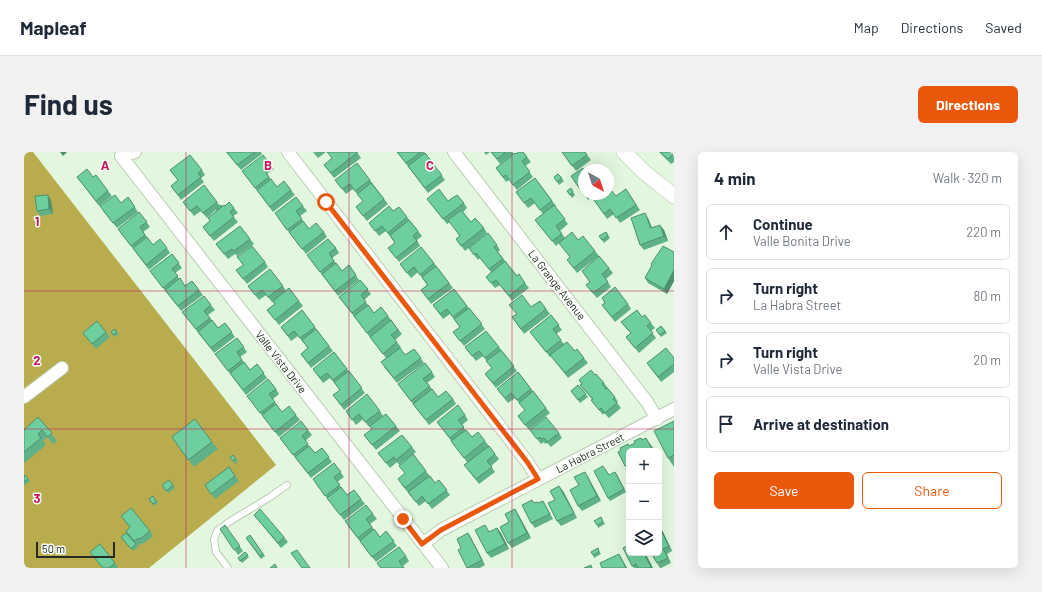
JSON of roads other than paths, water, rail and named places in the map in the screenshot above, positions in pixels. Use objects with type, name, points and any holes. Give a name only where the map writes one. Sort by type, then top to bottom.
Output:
[{"type":"street","name":"Valle Vista Drive","points":[[135,152],[121,156],[442,568]]},
{"type":"street","points":[[288,152],[528,463],[538,479]]},
{"type":"street","name":"La Grange Avenue","points":[[454,152],[642,395],[657,419]]},
{"type":"street","points":[[624,152],[644,172],[674,196]]},
{"type":"street","points":[[24,397],[62,368]]},
{"type":"street","name":"La Habra Street","points":[[422,544],[441,530],[674,409]]},
{"type":"lane","points":[[228,568],[216,552],[214,540],[217,531],[287,485]]}]
